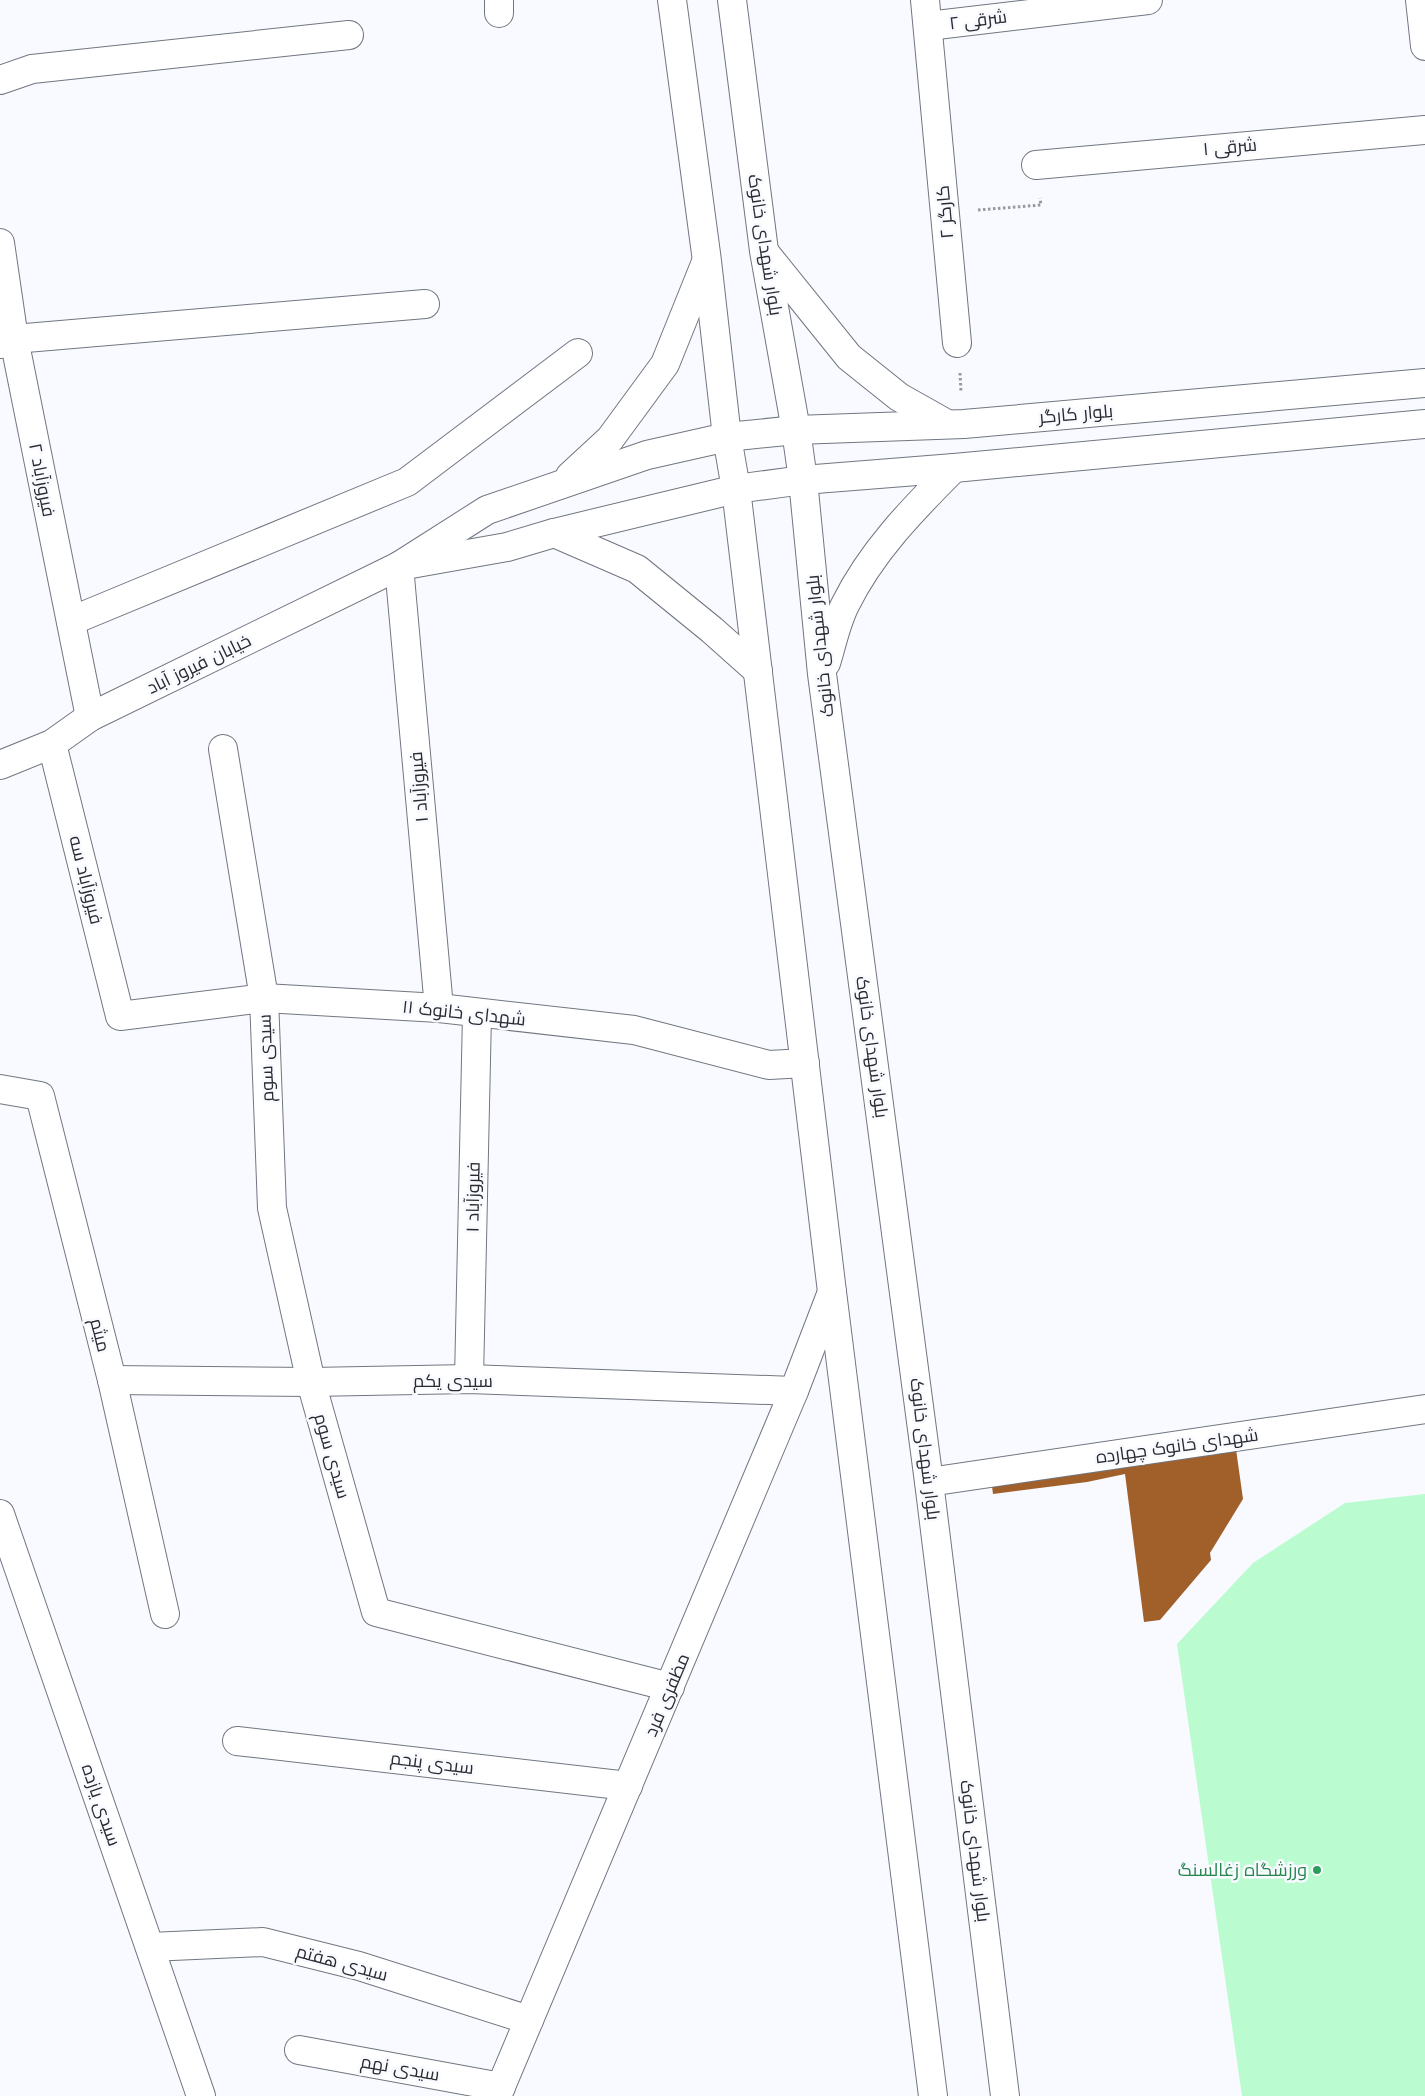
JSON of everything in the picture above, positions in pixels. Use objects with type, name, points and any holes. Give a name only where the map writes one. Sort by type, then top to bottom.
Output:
[{"type":"street","points":[[672,0],[707,261],[727,437],[736,489],[928,2090]]},
{"type":"street","name":"بلوار شهدای خانوک","points":[[732,0],[764,251],[803,480],[822,674],[929,1482],[1005,2096]]},
{"type":"street","name":"شرقی ۲","points":[[927,13],[1148,0]]},
{"type":"street","points":[[1420,0],[1425,46]]},
{"type":"street","name":"کارگر ۲","points":[[927,13],[957,343]]},
{"type":"street","points":[[0,80],[32,69],[348,35]]},
{"type":"street","name":"شرقی ۱","points":[[1036,165],[1425,130]]},
{"type":"street","name":"فیروزآباد ۲","points":[[0,243],[7,342],[71,622],[90,717]]},
{"type":"street","points":[[764,251],[850,357],[900,397],[956,424]]},
{"type":"street","points":[[564,482],[610,439],[665,364],[707,261]]},
{"type":"street","points":[[7,342],[425,304]]},
{"type":"street","points":[[71,622],[407,482],[578,353]]},
{"type":"street","name":"بلوار کارگر","points":[[399,566],[487,510],[647,455],[727,437],[796,430],[956,424],[1425,383]]},
{"type":"street","points":[[399,566],[507,547],[554,533],[736,489],[803,480],[954,468],[1425,424]]},
{"type":"street","points":[[822,674],[844,606],[874,557],[914,508],[954,468]]},
{"type":"street","points":[[554,533],[637,569],[712,630],[758,671]]},
{"type":"street","name":"خیابان فیروز آباد","points":[[0,765],[52,744],[90,717],[399,566]]},
{"type":"street","name":"فیروزآباد ۱","points":[[399,566],[439,1008]]},
{"type":"street","name":"فیروزآباد سه","points":[[52,744],[120,1016]]},
{"type":"street","name":"سیدی سوم","points":[[223,749],[264,998],[272,1208],[311,1382],[376,1612],[670,1687]]},
{"type":"street","name":"شهدای خانوک ۱۱","points":[[120,1016],[264,998],[439,1008],[477,1014],[634,1030],[769,1065],[805,1063]]},
{"type":"street","name":"فیروزآباد ۱","points":[[469,1380],[477,1014]]},
{"type":"street","name":"میثم","points":[[0,1089],[40,1096],[112,1380],[165,1614]]},
{"type":"street","name":"مظفری فرد","points":[[499,2091],[794,1391],[832,1292]]},
{"type":"street","name":"سیدی یکم","points":[[112,1380],[311,1382],[469,1380],[794,1391]]},
{"type":"street","name":"شهدای خانوک چهارده","points":[[929,1482],[1425,1409]]},
{"type":"street","name":"سیدی یازده","points":[[0,1514],[201,2096]]},
{"type":"street","name":"سیدی پنجم","points":[[237,1741],[628,1786]]},
{"type":"street","name":"سیدی هفتم","points":[[150,1947],[264,1942],[359,1966],[529,2020]]},
{"type":"street","name":"سیدی نهم","points":[[299,2050],[499,2091]]},
{"type":"path","points":[[945,212],[1041,205],[1036,165]]},
{"type":"path","points":[[956,424],[957,343]]},
{"type":"green space","name":"ورزشگاه زغالسنگ","points":[[1425,1494],[1425,2096],[1242,2096],[1177,1644],[1253,1563],[1345,1503]]},
{"type":"building","points":[[1235,1442],[1243,1499],[1210,1553],[1211,1560],[1160,1620],[1144,1622],[1125,1474],[1087,1482],[993,1494],[990,1471]]},
{"type":"place","name":"ورزشگاه زغالسنگ","points":[[1317,1870]]}]
